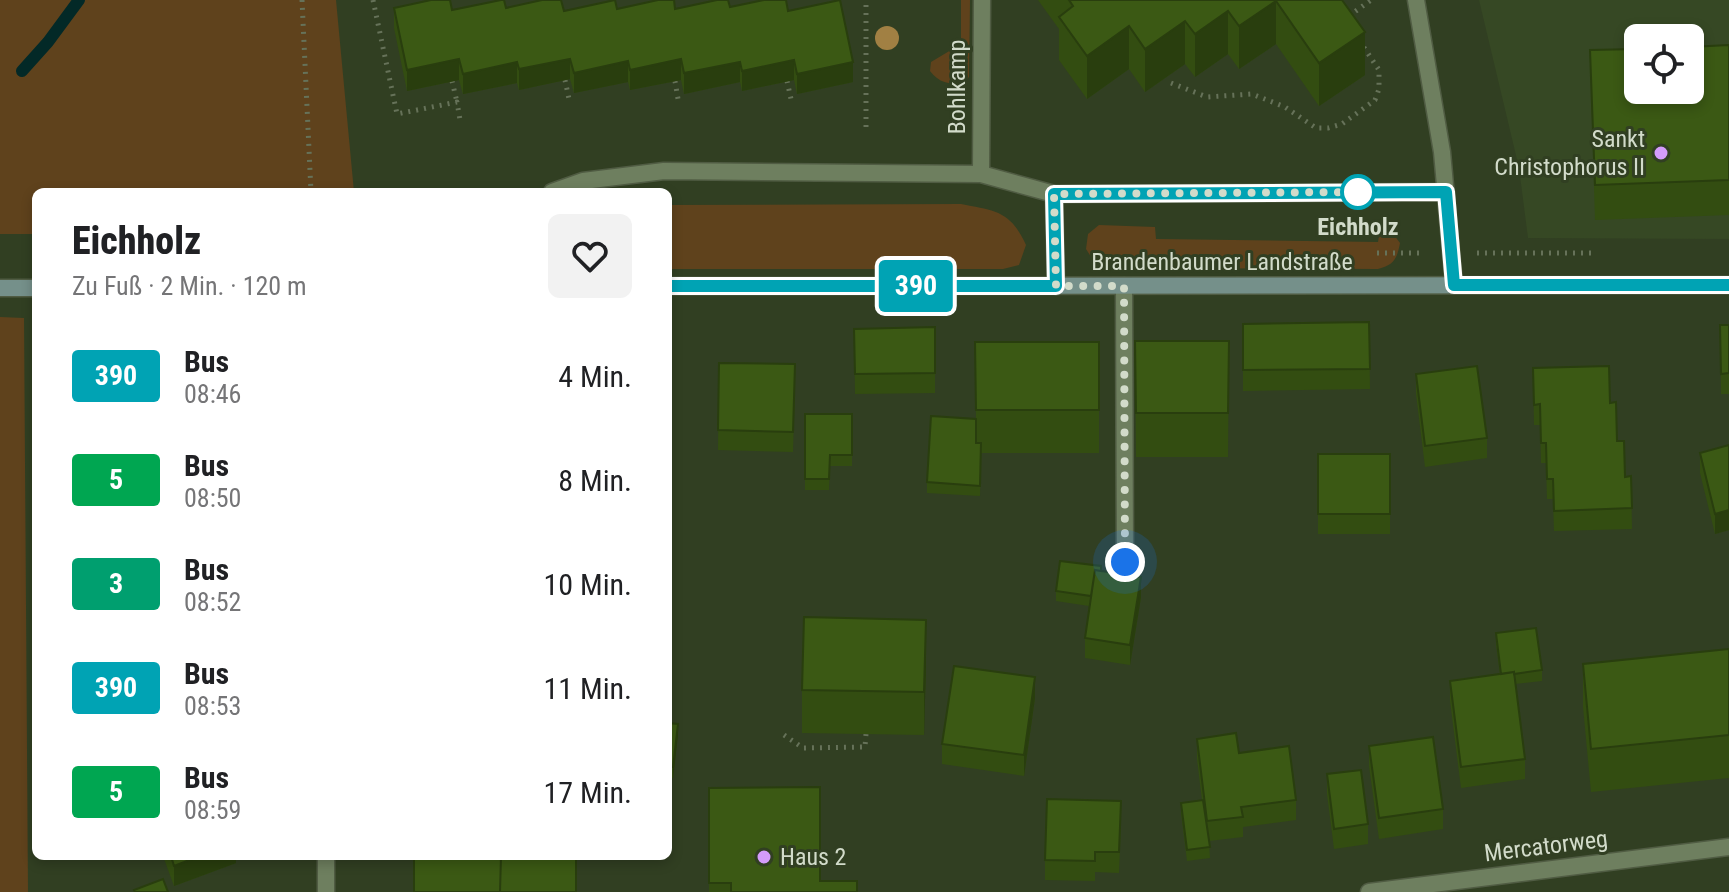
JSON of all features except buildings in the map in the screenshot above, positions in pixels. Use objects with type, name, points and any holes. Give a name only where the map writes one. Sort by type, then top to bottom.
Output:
[{"type":"main road","name":"Brandenbaumer Landstraße","points":[[672,286],[1729,285]]},
{"type":"main road","points":[[0,288],[32,288]]},
{"type":"street","name":"Bohlkamp","points":[[981,174],[982,0]]},
{"type":"street","points":[[1416,0],[1442,152],[1454,285]]},
{"type":"street","points":[[563,188],[583,181],[664,171],[981,174],[1054,194],[1446,192]]},
{"type":"street","points":[[1054,194],[1056,286]]},
{"type":"street","points":[[1124,286],[1125,562]]},
{"type":"street","name":"Mercatorweg","points":[[1369,892],[1729,847]]},
{"type":"street","points":[[326,860],[326,892]]},
{"type":"path","points":[[302,0],[311,188]]},
{"type":"path","points":[[373,0],[397,114],[457,102]]},
{"type":"path","points":[[866,0],[866,127]]},
{"type":"path","points":[[1338,9],[1345,19],[1371,0]]},
{"type":"path","points":[[1171,83],[1207,97],[1252,94],[1285,107],[1316,128],[1342,124],[1375,100],[1379,89],[1379,70],[1353,32]]},
{"type":"path","points":[[565,80],[569,99]]},
{"type":"path","points":[[452,81],[460,120]]},
{"type":"path","points":[[675,81],[678,99]]},
{"type":"path","points":[[787,81],[791,99]]},
{"type":"path","points":[[784,735],[803,748],[865,747],[866,734]]},
{"type":"shaded area","points":[[0,0],[336,0],[354,188],[32,188],[32,234],[0,234]]},
{"type":"shaded area","points":[[961,0],[970,0],[969,77],[962,84],[953,84],[941,80],[930,71],[931,62],[961,44]]},
{"type":"shaded area","points":[[1479,0],[1729,0],[1729,239],[1528,238],[1519,168]]},
{"type":"shaded area","points":[[961,204],[1007,218],[1026,245],[1019,265],[1003,269],[672,269],[672,205]]},
{"type":"shaded area","points":[[1099,225],[1155,227],[1156,239],[1378,242],[1380,229],[1391,231],[1400,243],[1394,260],[1378,269],[1110,268],[1095,263],[1086,249],[1088,234]]},
{"type":"shaded area","points":[[0,317],[24,318],[28,892],[0,892]]},
{"type":"waterway","points":[[22,71],[79,0]]},
{"type":"bus line","name":"390","points":[[672,286],[1056,286],[1054,194],[1329,192],[1446,192],[1454,285],[1729,285]]},
{"type":"place","name":"Sankt Christophorus II","points":[[1661,153]]},
{"type":"place","name":"Eichholz","points":[[1358,192]]},
{"type":"place","name":"Haus 2","points":[[764,857]]},
{"type":"route","points":[[1125,562],[1124,286],[1056,286],[1054,194],[1358,192]]}]
